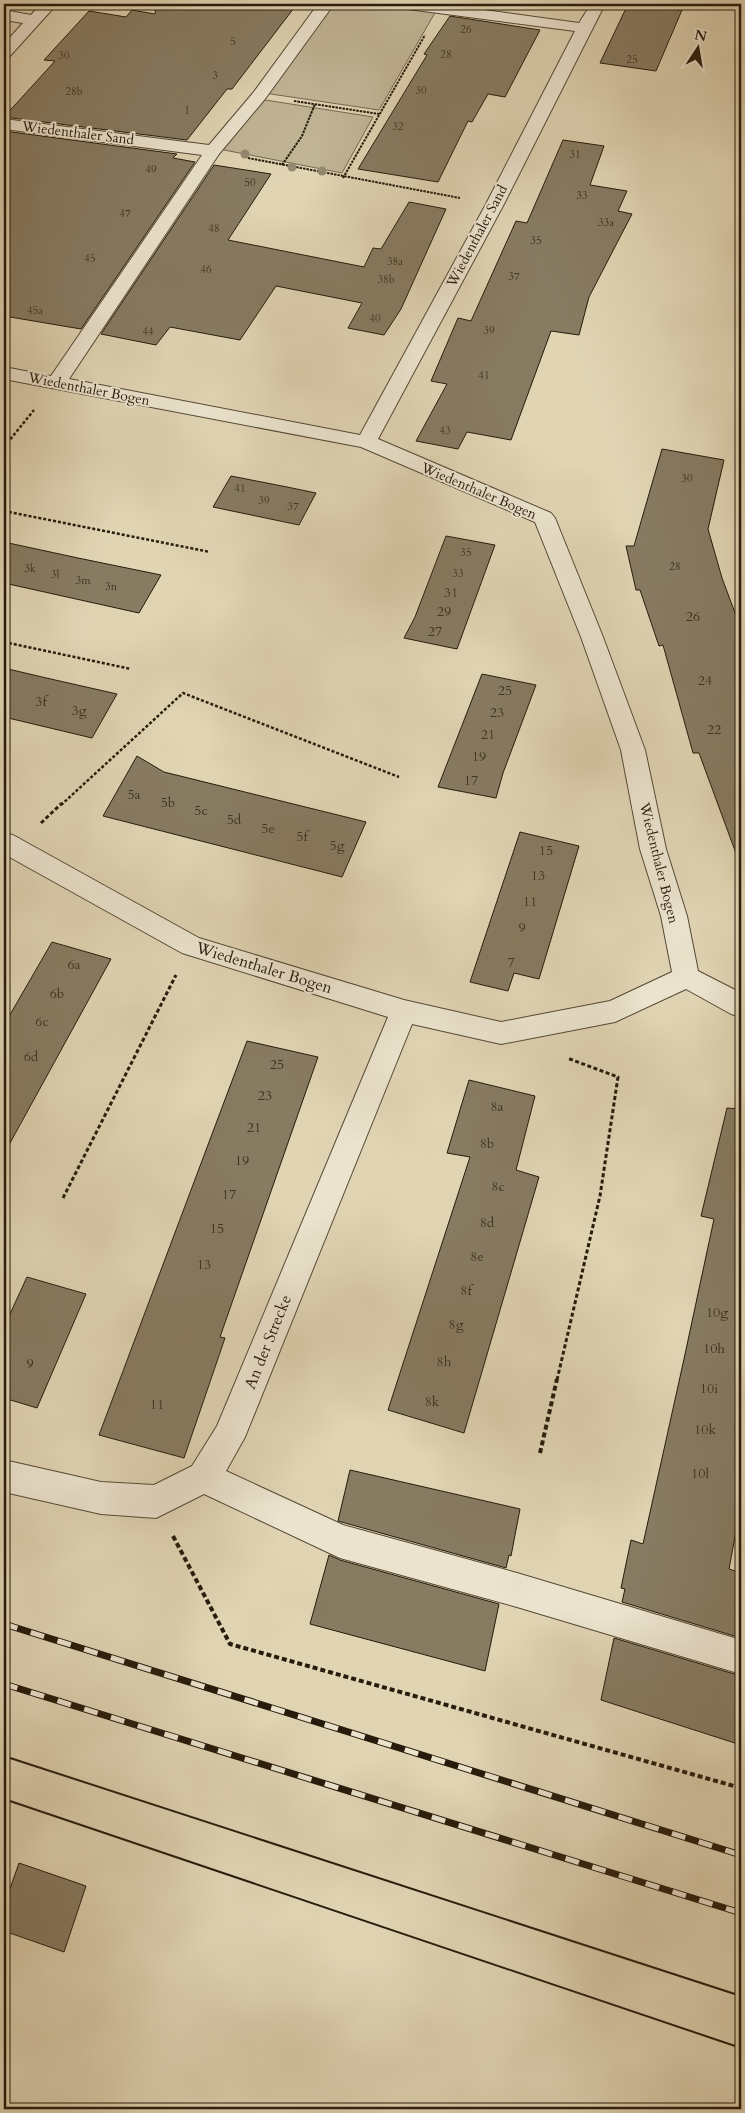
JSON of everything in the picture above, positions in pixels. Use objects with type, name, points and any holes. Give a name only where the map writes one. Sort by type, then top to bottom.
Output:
[{"type":"street","points":[[4,53],[49,4]]},
{"type":"street","points":[[57,382],[213,151],[259,96],[326,4]]},
{"type":"street","points":[[408,4],[584,28]]},
{"type":"street","name":"Wiedenthaler Sand","points":[[366,442],[495,204],[598,4]]},
{"type":"street","points":[[4,15],[34,20]]},
{"type":"street","name":"Wiedenthaler Sand","points":[[4,124],[213,151]]},
{"type":"street","name":"Wiedenthaler Bogen","points":[[4,372],[366,442],[544,518],[592,637],[633,750],[653,849],[674,916],[686,977],[615,1012],[501,1033],[404,1011],[191,946],[9,845]]},
{"type":"street","points":[[686,977],[741,1006]]},
{"type":"street","name":"An der Strecke","points":[[156,1502],[203,1477],[229,1437],[404,1011]]},
{"type":"street","points":[[4,1476],[101,1498],[156,1502]]},
{"type":"street","points":[[203,1477],[340,1541],[517,1590],[741,1657]]},
{"type":"path","points":[[342,178],[440,8]]},
{"type":"path","points":[[259,96],[379,114]]},
{"type":"path","points":[[282,165],[302,136],[315,104]]},
{"type":"path","points":[[213,151],[342,178],[495,204]]},
{"type":"path","points":[[4,447],[57,382]]},
{"type":"path","points":[[4,512],[210,552]]},
{"type":"path","points":[[4,642],[131,669]]},
{"type":"path","points":[[9,845],[183,693],[399,777]]},
{"type":"path","points":[[63,1198],[191,946]]},
{"type":"path","points":[[540,1453],[600,1196],[618,1076],[564,1056]]},
{"type":"path","points":[[156,1502],[230,1644],[741,1788]]},
{"type":"shaded area","points":[[332,4],[387,4],[436,11],[379,110],[264,93]]},
{"type":"shaded area","points":[[259,99],[373,117],[342,173],[219,149]]},
{"type":"building","points":[[156,4],[297,4],[232,89],[227,89],[187,140],[4,117],[55,61],[44,60],[89,11],[126,17],[132,10],[155,14]]},
{"type":"building","points":[[628,4],[682,10],[656,71],[600,63]]},
{"type":"building","points":[[450,16],[540,30],[505,97],[488,94],[472,122],[468,121],[438,182],[358,169],[427,55],[424,54]]},
{"type":"building","points":[[4,131],[177,154],[173,158],[195,162],[81,329],[4,316]]},
{"type":"building","points":[[563,140],[604,146],[590,185],[627,191],[618,211],[632,214],[589,297],[579,335],[551,331],[511,440],[467,432],[458,449],[416,441],[447,384],[431,381],[458,318],[471,321],[516,221],[527,223]]},
{"type":"building","points":[[214,165],[271,174],[228,240],[364,267],[373,248],[381,249],[409,202],[446,209],[401,309],[384,335],[348,328],[362,303],[276,286],[240,340],[170,327],[156,345],[101,334]]},
{"type":"building","points":[[662,449],[724,460],[708,529],[722,578],[741,629],[741,856],[737,856],[699,753],[693,753],[663,645],[659,646],[640,590],[636,590],[626,546],[634,546]]},
{"type":"building","points":[[231,476],[316,493],[299,525],[213,507]]},
{"type":"building","points":[[446,536],[495,545],[457,649],[404,638],[415,617]]},
{"type":"building","points":[[4,542],[161,575],[139,613],[4,583]]},
{"type":"building","points":[[4,668],[117,694],[92,738],[4,717]]},
{"type":"building","points":[[482,674],[536,685],[503,773],[496,798],[438,787]]},
{"type":"building","points":[[137,756],[164,772],[366,822],[342,877],[103,816]]},
{"type":"building","points":[[520,832],[579,846],[539,979],[514,973],[508,991],[470,982]]},
{"type":"building","points":[[52,942],[111,959],[4,1154],[4,1025]]},
{"type":"building","points":[[247,1041],[318,1057],[220,1337],[225,1338],[184,1458],[99,1435]]},
{"type":"building","points":[[469,1080],[535,1096],[516,1170],[539,1177],[464,1433],[388,1410],[470,1157],[447,1153]]},
{"type":"building","points":[[727,1108],[741,1109],[741,1504],[729,1569],[741,1573],[741,1638],[622,1602],[625,1589],[621,1588],[631,1540],[643,1544],[684,1359],[714,1219],[701,1216]]},
{"type":"building","points":[[27,1277],[86,1294],[37,1408],[4,1398],[4,1327]]},
{"type":"building","points":[[350,1470],[520,1509],[511,1556],[509,1555],[506,1568],[338,1521]]},
{"type":"building","points":[[329,1555],[340,1560],[499,1604],[485,1671],[310,1624]]},
{"type":"building","points":[[614,1638],[741,1676],[741,1745],[601,1700]]},
{"type":"building","points":[[19,1863],[86,1886],[64,1952],[4,1931],[4,1906]]},
{"type":"tram line","points":[[4,1756],[741,1996]]},
{"type":"tram line","points":[[4,1799],[741,2048]]},
{"type":"railway","points":[[4,1624],[741,1855]]},
{"type":"railway","points":[[4,1684],[741,1913]]}]
